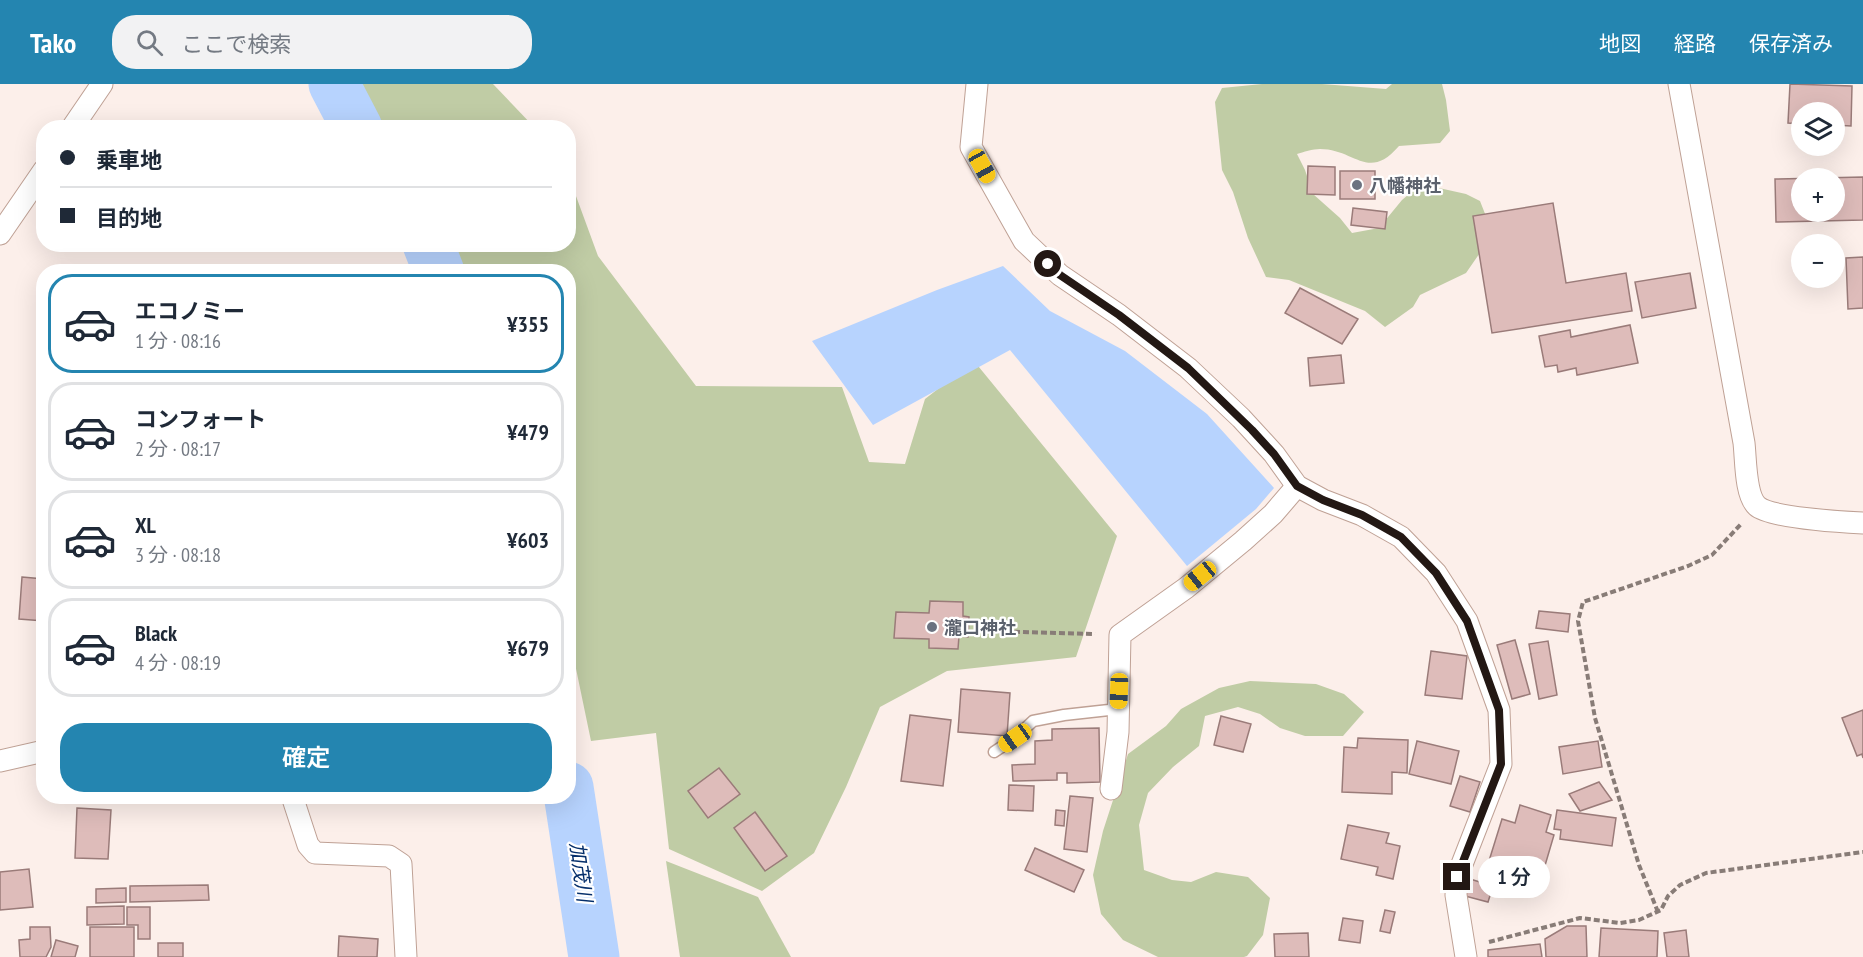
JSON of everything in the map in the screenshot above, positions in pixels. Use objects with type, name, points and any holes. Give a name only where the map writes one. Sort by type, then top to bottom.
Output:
[{"type":"street","points":[[77,120],[102,84]]},
{"type":"street","points":[[977,84],[971,147],[1024,241],[1060,275],[1119,315],[1188,368],[1241,418],[1274,454],[1297,486],[1323,500],[1362,515],[1401,537],[1436,573],[1467,621],[1499,710],[1501,764],[1457,877],[1455,895],[1465,953]]},
{"type":"street","points":[[1679,84],[1744,443],[1749,491],[1756,506],[1766,511],[1827,522],[1863,523]]},
{"type":"street","points":[[0,234],[36,182]]},
{"type":"street","points":[[1111,789],[1118,710],[1120,635],[1186,588],[1243,541],[1273,514],[1297,486]]},
{"type":"street","points":[[0,761],[36,754]]},
{"type":"street","points":[[295,804],[308,845],[315,853],[389,856],[401,864],[406,957]]},
{"type":"lane","points":[[994,752],[1015,738],[1033,721],[1064,715],[1118,710]]},
{"type":"path","points":[[1658,912],[1639,865],[1595,718],[1578,621],[1583,602],[1688,566],[1712,555],[1756,506]]},
{"type":"path","points":[[987,631],[1120,635]]},
{"type":"path","points":[[1465,953],[1580,918],[1620,923],[1639,920],[1661,910],[1668,896],[1680,885],[1706,873],[1863,852]]},
{"type":"green space","points":[[358,84],[493,84],[527,120],[379,120]]},
{"type":"green space","points":[[1262,84],[1322,84],[1386,89],[1392,84],[1442,84],[1450,131],[1440,143],[1399,146],[1378,162],[1370,163],[1332,150],[1317,149],[1297,154],[1313,194],[1340,218],[1352,233],[1379,228],[1402,200],[1421,184],[1466,194],[1480,201],[1493,234],[1466,273],[1420,295],[1413,307],[1385,327],[1365,311],[1289,280],[1266,277],[1248,238],[1233,192],[1222,170],[1215,102],[1222,88]]},
{"type":"green space","points":[[576,196],[598,256],[696,386],[842,387],[869,462],[905,464],[925,399],[974,361],[1117,536],[1076,657],[947,671],[880,707],[846,787],[814,853],[762,891],[669,849],[656,733],[591,741],[576,669],[576,264],[458,264],[452,252],[576,252]]},
{"type":"green space","points":[[1250,681],[1316,684],[1344,694],[1364,712],[1343,736],[1305,736],[1280,728],[1260,714],[1238,707],[1205,716],[1199,746],[1173,767],[1148,793],[1139,825],[1144,870],[1172,880],[1191,882],[1216,872],[1248,877],[1270,898],[1263,935],[1244,957],[1158,957],[1123,940],[1101,914],[1093,875],[1103,831],[1128,754],[1166,726],[1181,709],[1219,688]]},
{"type":"green space","points":[[666,861],[758,897],[791,957],[680,957]]},
{"type":"water","points":[[1003,266],[1050,311],[1125,351],[1207,414],[1274,488],[1256,509],[1187,566],[1010,350],[873,425],[812,341]]},
{"type":"building","points":[[1790,84],[1852,86],[1851,126],[1845,126],[1845,102],[1791,102],[1791,123],[1788,123]]},
{"type":"building","points":[[1308,166],[1335,167],[1335,195],[1307,194]]},
{"type":"building","name":"八幡神社","points":[[1340,171],[1375,171],[1375,199],[1340,199]]},
{"type":"building","points":[[1845,177],[1863,177],[1863,220],[1845,220]]},
{"type":"building","points":[[1791,178],[1791,222],[1776,222],[1775,179]]},
{"type":"building","points":[[1553,203],[1566,283],[1626,273],[1632,311],[1492,333],[1473,216]]},
{"type":"building","points":[[1353,208],[1387,212],[1385,229],[1351,225]]},
{"type":"building","points":[[1863,257],[1863,308],[1848,309],[1846,258]]},
{"type":"building","points":[[1690,273],[1696,308],[1642,318],[1635,282]]},
{"type":"building","points":[[1300,288],[1358,319],[1342,344],[1285,313]]},
{"type":"building","points":[[1630,325],[1638,363],[1577,375],[1576,368],[1558,372],[1557,365],[1545,367],[1539,336],[1570,330],[1571,337]]},
{"type":"building","points":[[1341,355],[1344,383],[1310,386],[1308,358]]},
{"type":"building","points":[[22,577],[36,578],[36,620],[19,619]]},
{"type":"building","name":"瀧口神社","points":[[930,601],[963,602],[963,616],[969,617],[968,637],[959,636],[958,649],[929,648],[929,639],[894,638],[896,612],[929,613]]},
{"type":"building","points":[[1539,611],[1570,614],[1568,632],[1536,628]]},
{"type":"building","points":[[1515,640],[1530,694],[1512,699],[1497,645]]},
{"type":"building","points":[[1548,641],[1557,695],[1539,699],[1529,644]]},
{"type":"building","points":[[1431,651],[1467,656],[1462,699],[1425,695]]},
{"type":"building","points":[[961,689],[1010,693],[1007,736],[958,732]]},
{"type":"building","points":[[1863,710],[1863,758],[1862,754],[1857,756],[1842,718]]},
{"type":"building","points":[[910,715],[951,720],[943,786],[901,781]]},
{"type":"building","points":[[1221,716],[1251,724],[1243,752],[1214,745]]},
{"type":"building","points":[[1099,728],[1100,782],[1067,783],[1067,773],[1057,773],[1057,780],[1013,781],[1012,765],[1035,764],[1035,741],[1052,740],[1052,729]]},
{"type":"building","points":[[1358,738],[1408,740],[1407,773],[1392,772],[1392,794],[1342,792],[1344,747],[1357,748]]},
{"type":"building","points":[[1417,741],[1459,751],[1451,784],[1409,774]]},
{"type":"building","points":[[1598,741],[1602,767],[1563,774],[1559,747]]},
{"type":"building","points":[[719,768],[740,794],[708,818],[688,791]]},
{"type":"building","points":[[1460,776],[1480,782],[1470,812],[1450,806]]},
{"type":"building","points":[[1599,782],[1612,800],[1580,811],[1569,794]]},
{"type":"building","points":[[1009,785],[1034,786],[1033,811],[1008,810]]},
{"type":"building","points":[[1070,796],[1093,798],[1087,852],[1064,849]]},
{"type":"building","points":[[1520,805],[1551,815],[1546,832],[1554,835],[1541,879],[1534,877],[1530,890],[1484,877],[1502,819],[1515,823]]},
{"type":"building","points":[[77,808],[111,810],[108,859],[75,858]]},
{"type":"building","points":[[1056,810],[1065,811],[1064,826],[1055,825]]},
{"type":"building","points":[[1557,810],[1616,818],[1612,846],[1560,839],[1561,830],[1554,829]]},
{"type":"building","points":[[755,812],[787,856],[765,871],[734,828]]},
{"type":"building","points":[[1348,825],[1389,833],[1386,843],[1400,846],[1393,879],[1376,875],[1378,867],[1341,859]]},
{"type":"building","points":[[1035,848],[1084,870],[1074,892],[1025,870]]},
{"type":"building","points":[[29,869],[33,907],[0,910],[0,872]]},
{"type":"building","points":[[1470,879],[1493,886],[1488,902],[1465,896]]},
{"type":"building","points":[[208,885],[209,900],[130,902],[130,886]]},
{"type":"building","points":[[126,888],[126,902],[96,903],[96,889]]},
{"type":"building","points":[[124,906],[124,924],[87,925],[87,907]]},
{"type":"building","points":[[127,907],[150,907],[150,939],[138,939],[138,925],[127,925]]},
{"type":"building","points":[[1385,910],[1395,912],[1390,933],[1380,931]]},
{"type":"building","points":[[1343,918],[1363,921],[1360,943],[1339,940]]},
{"type":"building","points":[[1567,926],[1586,926],[1587,957],[1546,957],[1545,939]]},
{"type":"building","points":[[30,927],[50,927],[51,947],[46,957],[20,957],[19,940],[30,939]]},
{"type":"building","points":[[90,927],[134,927],[134,957],[90,957]]},
{"type":"building","points":[[1601,928],[1658,931],[1657,957],[1599,957]]},
{"type":"building","points":[[1686,930],[1689,957],[1667,957],[1664,933]]},
{"type":"building","points":[[1308,933],[1309,957],[1275,957],[1274,934]]},
{"type":"building","points":[[339,936],[378,939],[377,957],[338,957]]},
{"type":"building","points":[[56,940],[78,946],[75,957],[51,957]]},
{"type":"building","points":[[158,943],[183,943],[183,957],[158,957]]},
{"type":"building","points":[[1540,944],[1542,957],[1488,957],[1488,950]]},
{"type":"waterway","name":"加茂川","points":[[334,84],[353,120]]},
{"type":"waterway","name":"加茂川","points":[[431,252],[436,264]]},
{"type":"waterway","name":"加茂川","points":[[571,804],[594,957]]},
{"type":"place","name":"八幡神社","points":[[1357,185]]},
{"type":"place","name":"瀧口神社","points":[[932,627]]},
{"type":"route","points":[[1048,264],[1188,368],[1241,418],[1274,454],[1297,486],[1323,500],[1362,515],[1401,537],[1436,573],[1467,621],[1499,710],[1501,764],[1457,877]]}]
